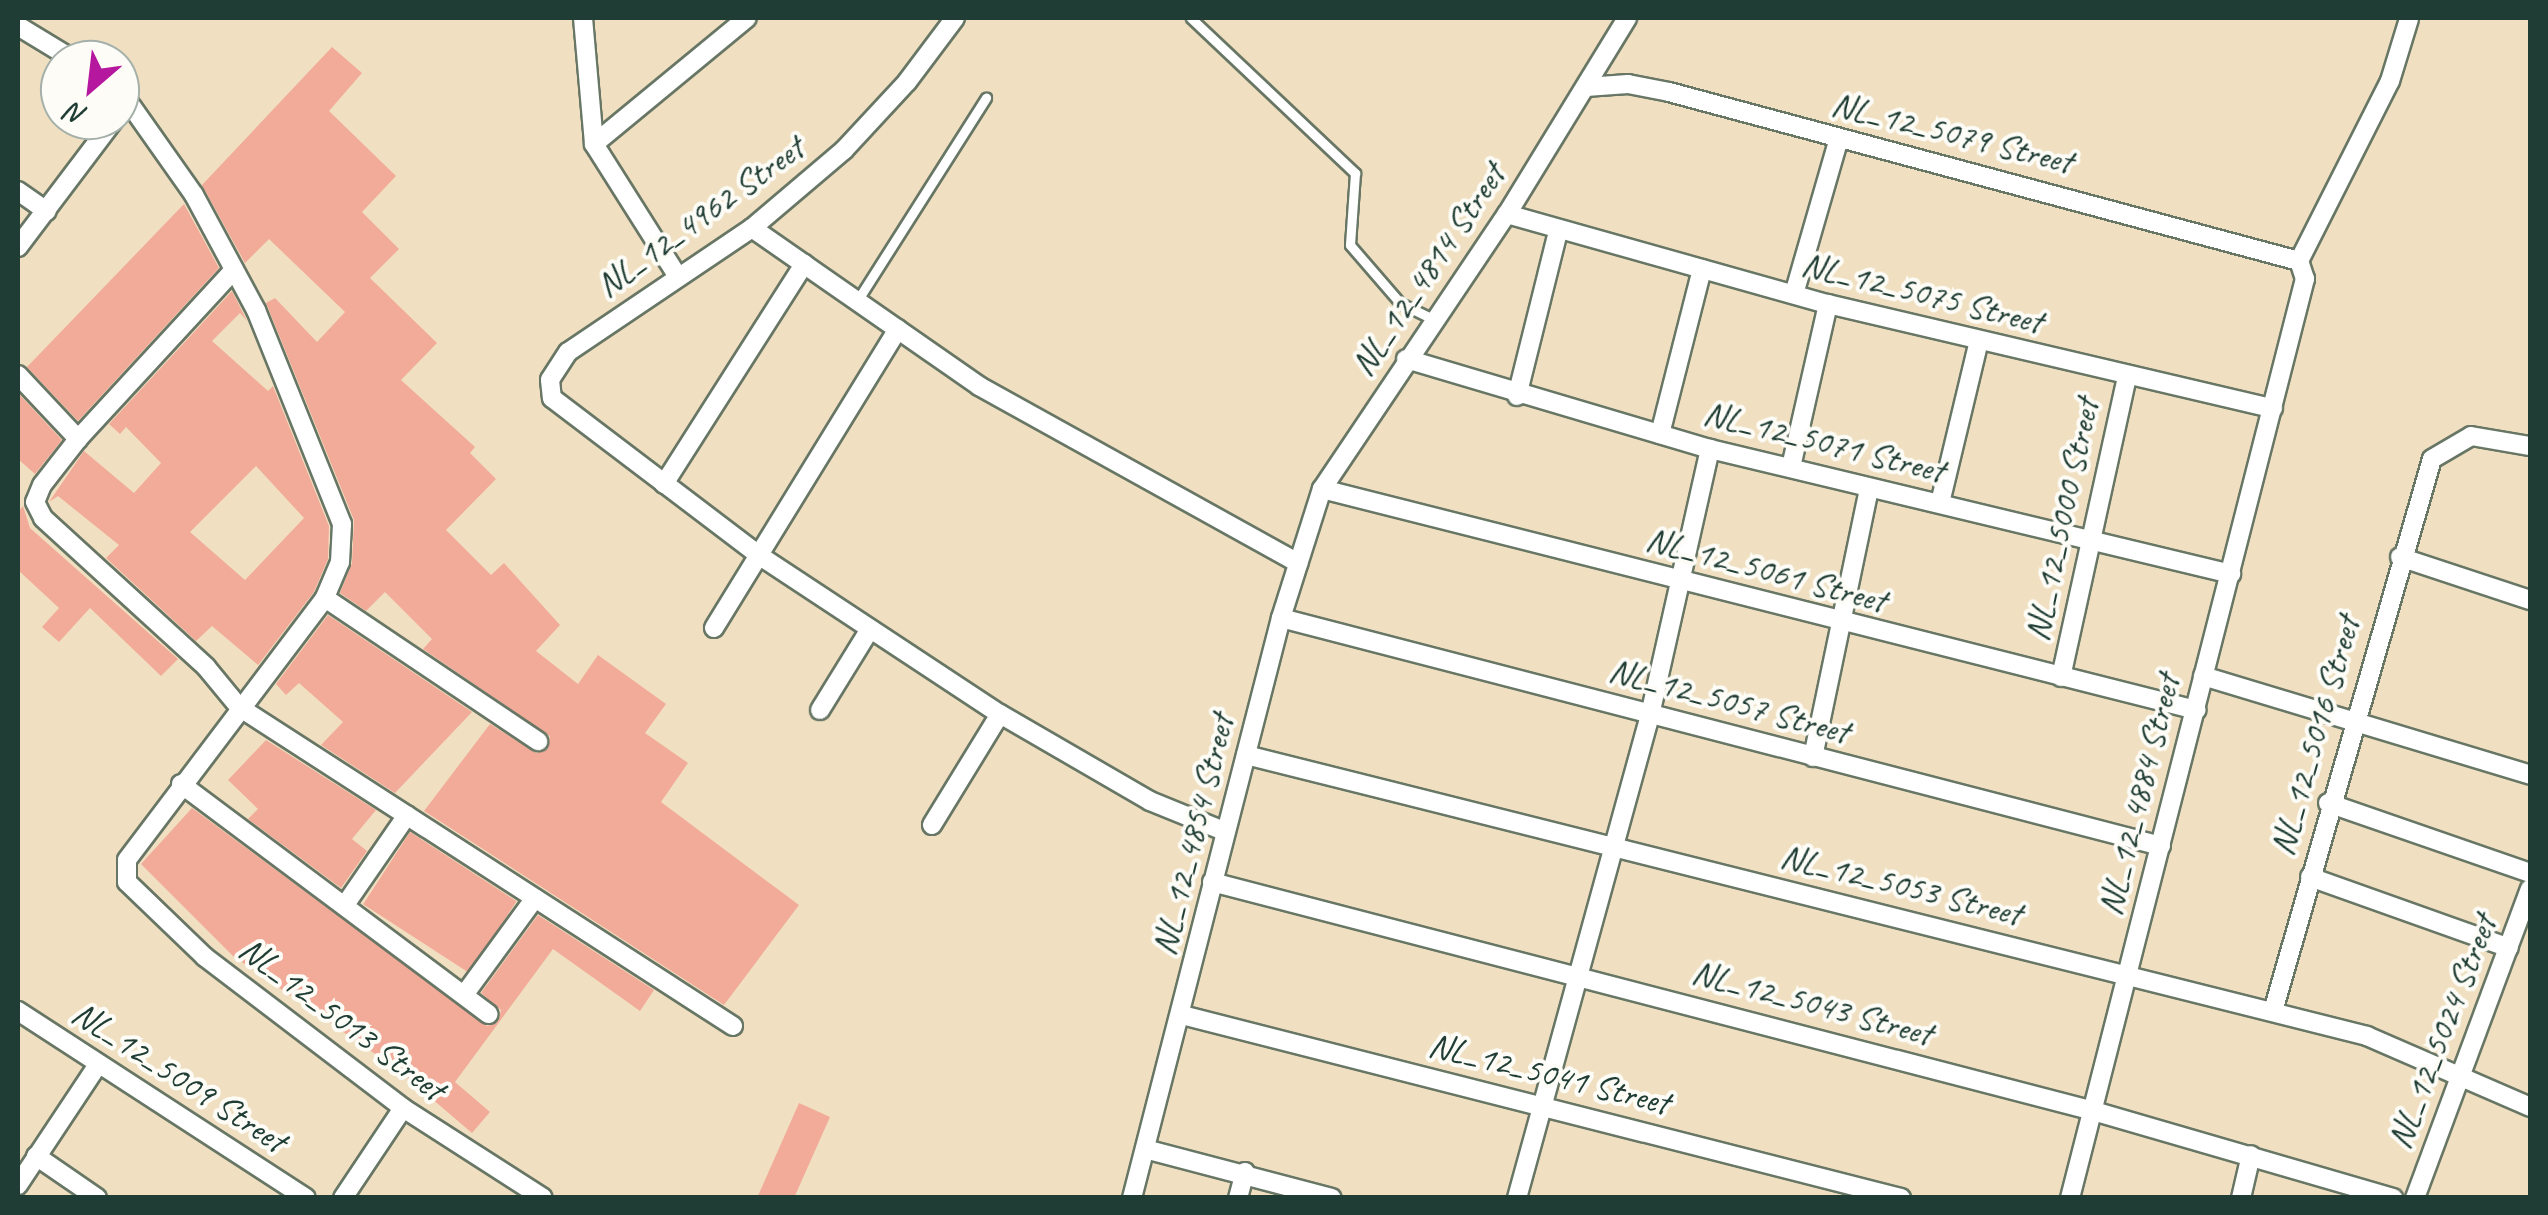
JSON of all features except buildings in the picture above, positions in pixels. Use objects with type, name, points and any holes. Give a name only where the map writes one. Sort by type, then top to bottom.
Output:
[{"type":"street","points":[[583,18],[594,144],[678,278]]},
{"type":"street","name":"NL_12_4962 Street","points":[[664,484],[557,405],[549,388],[554,369],[568,352],[752,228],[844,150],[907,82],[955,18]]},
{"type":"street","name":"NL_12_4814 Street","points":[[1322,489],[1431,318],[1508,214],[1627,18]]},
{"type":"street","points":[[2300,261],[2390,81],[2408,18]]},
{"type":"street","points":[[594,144],[736,20]]},
{"type":"street","points":[[18,26],[41,40]]},
{"type":"street","name":"NL_12_5079 Street","points":[[1586,87],[1628,84],[1669,92],[2300,261]]},
{"type":"street","points":[[140,124],[234,270],[342,524],[340,562],[325,598],[180,784],[489,1014]]},
{"type":"street","points":[[1794,294],[1839,138]]},
{"type":"street","points":[[18,247],[99,140]]},
{"type":"street","points":[[18,192],[47,211]]},
{"type":"street","name":"NL_12_5075 Street","points":[[1508,214],[1828,304],[2127,378],[2272,408]]},
{"type":"street","points":[[752,228],[1074,443],[1298,563]]},
{"type":"street","points":[[1517,396],[1558,231]]},
{"type":"street","name":"NL_12_4884 Street","points":[[2070,1198],[2305,280],[2300,261]]},
{"type":"street","points":[[804,264],[664,484],[760,556],[1000,714],[1150,801],[1224,832]]},
{"type":"street","points":[[1660,434],[1702,269]]},
{"type":"street","points":[[234,270],[78,439],[42,485],[36,502],[43,518],[206,667],[240,707],[733,1026]]},
{"type":"street","points":[[1791,466],[1828,304]]},
{"type":"street","points":[[714,628],[898,329]]},
{"type":"street","points":[[1940,503],[1980,341]]},
{"type":"street","name":"NL_12_5071 Street","points":[[1406,359],[1517,396],[1710,449],[2231,574]]},
{"type":"street","points":[[18,375],[78,439]]},
{"type":"street","name":"NL_12_5000 Street","points":[[2061,677],[2127,378]]},
{"type":"street","name":"NL_12_5016 Street","points":[[2272,1010],[2328,803],[2432,460],[2471,436],[2530,446]]},
{"type":"street","points":[[1517,1198],[1541,1105],[1582,976],[1650,714],[1710,449]]},
{"type":"street","points":[[1813,756],[1869,488]]},
{"type":"street","name":"NL_12_4854 Street","points":[[1132,1198],[1281,618],[1322,489]]},
{"type":"street","name":"NL_12_5061 Street","points":[[1322,489],[1839,624],[2196,710]]},
{"type":"street","points":[[2400,557],[2530,600]]},
{"type":"street","points":[[325,598],[538,741]]},
{"type":"street","name":"NL_12_5057 Street","points":[[1281,618],[2161,846]]},
{"type":"street","points":[[820,710],[870,629]]},
{"type":"street","points":[[2203,676],[2530,776]]},
{"type":"street","points":[[932,826],[1000,714]]},
{"type":"street","name":"NL_12_5053 Street","points":[[1246,755],[2272,1010],[2367,1036],[2461,1080],[2530,1106]]},
{"type":"street","name":"NL_12_5013 Street","points":[[180,784],[122,870],[127,882],[205,957],[403,1108],[512,1190],[543,1198]]},
{"type":"street","points":[[2328,803],[2530,873]]},
{"type":"street","points":[[345,905],[406,815]]},
{"type":"street","points":[[2310,877],[2509,948]]},
{"type":"street","name":"NL_12_5043 Street","points":[[1212,882],[2090,1110],[2393,1198]]},
{"type":"street","name":"NL_12_5024 Street","points":[[2415,1198],[2530,889]]},
{"type":"street","points":[[464,995],[535,898]]},
{"type":"street","name":"NL_12_5009 Street","points":[[18,1011],[306,1198]]},
{"type":"street","name":"NL_12_5041 Street","points":[[1182,1015],[1900,1198]]},
{"type":"street","points":[[18,1185],[98,1066]]},
{"type":"street","points":[[343,1198],[403,1108]]},
{"type":"street","points":[[1144,1149],[1246,1172],[1332,1198]]},
{"type":"street","points":[[2241,1198],[2252,1155]]},
{"type":"street","points":[[36,1156],[97,1198]]},
{"type":"street","points":[[1238,1198],[1246,1172]]},
{"type":"lane","points":[[1191,18],[1355,173],[1350,245],[1400,303],[1431,318]]},
{"type":"lane","points":[[856,301],[986,98]]}]
